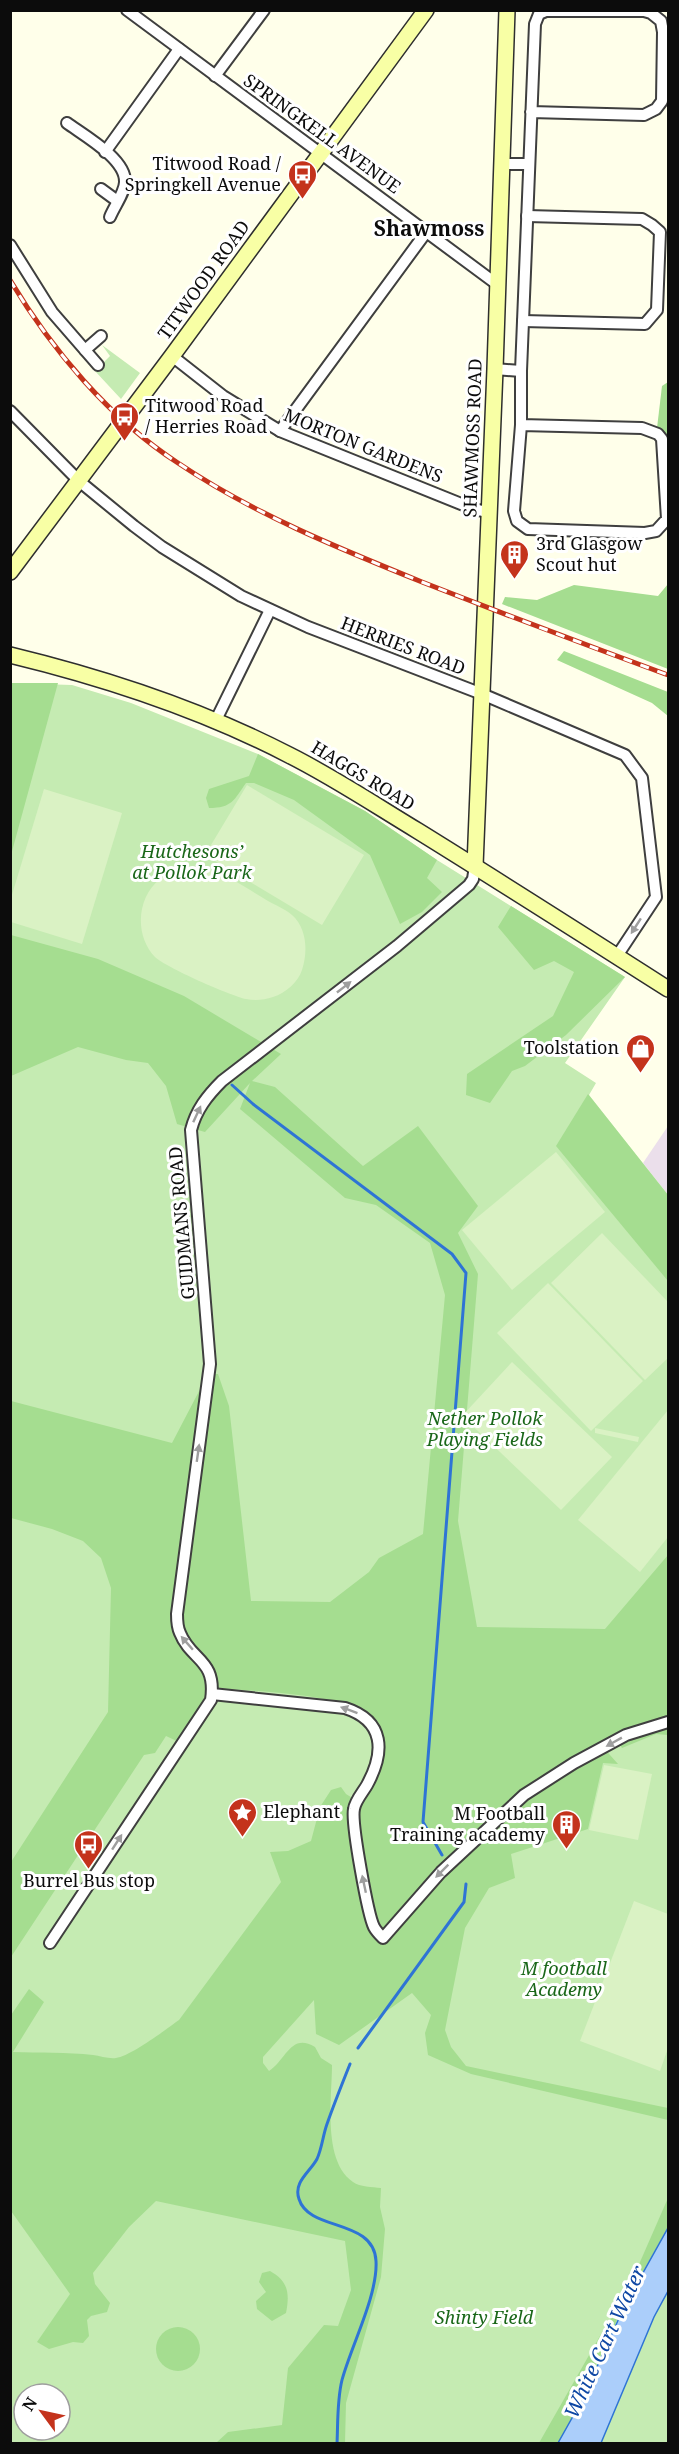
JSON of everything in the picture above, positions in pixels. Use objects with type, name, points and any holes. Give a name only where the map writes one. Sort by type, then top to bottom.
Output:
[{"type":"main road","name":"TITWOOD ROAD","points":[[10,572],[426,10]]},
{"type":"main road","name":"SHAWMOSS ROAD","points":[[475,866],[507,10]]},
{"type":"main road","name":"HAGGS ROAD","points":[[10,655],[56,666],[134,691],[215,722],[297,759],[475,866],[669,989]]},
{"type":"main road","points":[[10,665],[56,666]]},
{"type":"street","name":"SPRINGKELL AVENUE","points":[[127,10],[498,285]]},
{"type":"street","points":[[215,76],[264,10]]},
{"type":"street","points":[[521,425],[642,428],[658,434],[662,439],[666,519],[656,531],[645,533],[528,529],[517,521],[514,512],[521,425],[520,371],[523,321],[531,112],[535,24],[539,14],[546,10],[644,11],[651,13],[661,21],[663,32],[662,101],[656,109],[644,116],[531,112]]},
{"type":"street","points":[[105,152],[179,49]]},
{"type":"street","points":[[67,123],[118,162],[123,172],[125,182],[123,191],[116,200],[110,217]]},
{"type":"street","points":[[503,164],[529,164]]},
{"type":"street","points":[[101,189],[116,200]]},
{"type":"street","points":[[523,321],[642,325],[650,320],[657,310],[659,273],[660,232],[642,219],[527,216]]},
{"type":"street","points":[[280,431],[427,231]]},
{"type":"street","points":[[10,245],[40,294],[98,364]]},
{"type":"street","points":[[85,350],[101,336]]},
{"type":"street","name":"MORTON GARDENS","points":[[172,356],[223,396],[280,431],[471,508],[489,513]]},
{"type":"street","points":[[495,369],[520,371]]},
{"type":"street","name":"HERRIES ROAD","points":[[10,411],[79,481],[162,547],[218,583],[270,610],[619,751],[634,765],[642,778],[656,897],[617,956]]},
{"type":"street","points":[[215,722],[270,610]]},
{"type":"street","name":"GUIDMANS ROAD","points":[[212,1694],[212,1679],[208,1671],[180,1636],[177,1614],[210,1364],[191,1130],[195,1117],[203,1102],[222,1081],[397,946],[469,885],[473,879],[475,866]]},
{"type":"street","points":[[50,1943],[209,1704],[212,1694],[345,1708],[363,1716],[373,1727],[380,1745],[378,1757],[374,1772],[354,1809],[356,1845],[374,1927],[383,1938],[441,1872],[524,1796],[574,1763],[626,1735],[669,1722]]},
{"type":"shaded area","points":[[668,1126],[668,1195],[643,1163]]},
{"type":"green space","points":[[102,345],[140,373],[121,399],[95,371],[110,356]]},
{"type":"green space","points":[[668,382],[668,438],[657,428],[662,386]]},
{"type":"green space","points":[[668,584],[668,669],[502,604],[505,597],[537,600],[574,585],[658,596]]},
{"type":"green space","points":[[564,651],[668,692],[668,716],[652,703],[557,660]]},
{"type":"green space","points":[[10,683],[72,685],[131,703],[258,754],[365,811],[437,860],[625,977],[565,1063],[596,1083],[589,1095],[668,1195],[668,2443],[11,2444]]},
{"type":"green space","points":[[10,683],[58,683],[11,855]]},
{"type":"green space","points":[[258,754],[365,811],[437,860],[427,878],[442,892],[422,912],[400,924],[370,855],[294,800],[254,783],[246,783],[228,805],[209,808],[206,798],[209,789],[249,776]]},
{"type":"green space","points":[[247,785],[364,855],[322,925],[205,855]]},
{"type":"green space","points":[[44,789],[122,813],[82,944],[11,922],[11,898]]},
{"type":"green space","points":[[189,867],[203,868],[223,875],[286,911],[297,920],[305,941],[304,963],[300,974],[287,990],[266,999],[246,999],[199,981],[155,957],[148,948],[141,927],[143,906],[152,887],[160,879],[174,871]]},
{"type":"green space","points":[[511,906],[625,977],[566,1035],[525,1066],[512,1071],[490,1103],[466,1095],[467,1074],[553,1016],[574,972],[554,961],[534,970],[498,927]]},
{"type":"green space","points":[[11,935],[98,959],[184,996],[281,1054],[252,1081],[275,1087],[363,1166],[418,1126],[478,1206],[458,1233],[478,1274],[458,1521],[477,1627],[605,1629],[668,1555],[668,1735],[656,1734],[622,1748],[615,1737],[602,1746],[618,1764],[603,1763],[588,1829],[511,1854],[515,1878],[489,1888],[465,1928],[445,2030],[451,2047],[466,2066],[668,2108],[668,2120],[471,2074],[428,2055],[425,2033],[431,2015],[412,1993],[339,2045],[316,2034],[314,2000],[263,2057],[263,2063],[269,2071],[294,2045],[307,2043],[315,2047],[321,2058],[332,2065],[330,2111],[337,2160],[343,2172],[356,2184],[381,2188],[380,2207],[385,2229],[381,2277],[346,2403],[345,2443],[216,2443],[228,2432],[282,2425],[288,2368],[324,2325],[338,2326],[351,2290],[345,2241],[156,2201],[129,2227],[93,2273],[95,2284],[110,2303],[107,2312],[91,2316],[87,2320],[89,2336],[83,2343],[73,2342],[49,2349],[37,2342],[70,2294],[11,2211],[11,2015],[29,1989],[44,2002],[13,2052],[73,2053],[116,2058],[148,2042],[179,2020],[281,1882],[270,1852],[288,1851],[311,1841],[320,1807],[331,1790],[341,1787],[346,1794],[362,1804],[376,1778],[371,1718],[359,1710],[341,1703],[299,1695],[217,1688],[207,1691],[207,1699],[181,1743],[166,1736],[155,1753],[144,1755],[11,1957],[11,1862],[108,1712],[111,1588],[101,1558],[83,1541],[52,1529],[11,1518],[11,1401],[172,1443],[208,1374],[218,1374],[229,1406],[251,1601],[330,1602],[369,1572],[379,1558],[423,1534],[445,1295],[430,1243],[376,1205],[345,1198],[240,1109],[250,1083],[205,1132],[177,1124],[166,1086],[148,1063],[126,1060],[78,1047],[11,1076]]},
{"type":"green space","points":[[588,1094],[668,1195],[668,1281],[556,1146]]},
{"type":"green space","points":[[556,1152],[605,1212],[512,1290],[462,1230]]},
{"type":"green space","points":[[602,1233],[668,1302],[668,1358],[645,1380],[551,1283]]},
{"type":"green space","points":[[548,1283],[643,1381],[591,1431],[497,1333]]},
{"type":"green space","name":"Nether Pollok Playing Fields","points":[[512,1362],[612,1457],[561,1510],[462,1416]]},
{"type":"green space","points":[[668,1410],[668,1537],[640,1572],[578,1520]]},
{"type":"green space","points":[[595,1428],[639,1437],[638,1442],[595,1433]]},
{"type":"green space","points":[[604,1765],[652,1774],[638,1840],[589,1830]]},
{"type":"green space","points":[[634,1901],[668,1914],[668,2048],[660,2071],[580,2041]]},
{"type":"green space","points":[[668,2198],[668,2227],[624,2305],[568,2426],[558,2443],[539,2443],[633,2278]]},
{"type":"green space","points":[[270,2271],[284,2283],[288,2299],[286,2313],[272,2321],[257,2309],[256,2301],[266,2292],[259,2282],[262,2273]]},
{"type":"green space","points":[[178,2327],[193,2334],[200,2349],[193,2364],[178,2371],[163,2364],[156,2349],[163,2334]]},
{"type":"water","points":[[668,2228],[668,2291],[654,2317],[601,2443],[558,2443],[581,2402],[625,2305]]},
{"type":"waterway","points":[[232,1085],[253,1104],[452,1254],[466,1273],[423,1822],[442,1855]]},
{"type":"waterway","points":[[358,2048],[464,1902],[466,1884]]},
{"type":"waterway","points":[[337,2444],[340,2388],[373,2289],[376,2261],[373,2247],[365,2238],[353,2231],[315,2217],[305,2209],[299,2199],[298,2187],[317,2159],[327,2124],[350,2064]]},
{"type":"railway","points":[[10,280],[44,332],[106,404],[153,445],[207,481],[266,514],[359,556],[668,675]]},
{"type":"place","name":"Titwood Road / Springkell Avenue","points":[[302,200]]},
{"type":"place","name":"Titwood Road / Herries Road","points":[[124,442]]},
{"type":"place","name":"3rd Glasgow Scout hut","points":[[515,580]]},
{"type":"place","name":"Toolstation","points":[[640,1074]]},
{"type":"place","name":"Elephant","points":[[242,1838]]},
{"type":"place","name":"M Football Training academy","points":[[566,1850]]},
{"type":"place","name":"Burrel Bus stop","points":[[89,1870]]},
{"type":"district","name":"Shawmoss","points":[[429,229]]},
{"type":"park label","name":"Hutchesons’ at Pollok Park","points":[[192,862]]},
{"type":"park label","name":"M football Academy","points":[[564,1979]]},
{"type":"park label","name":"Shinty Field","points":[[484,2318]]},
{"type":"water label","name":"White Cart Water","points":[[605,2342]]}]
